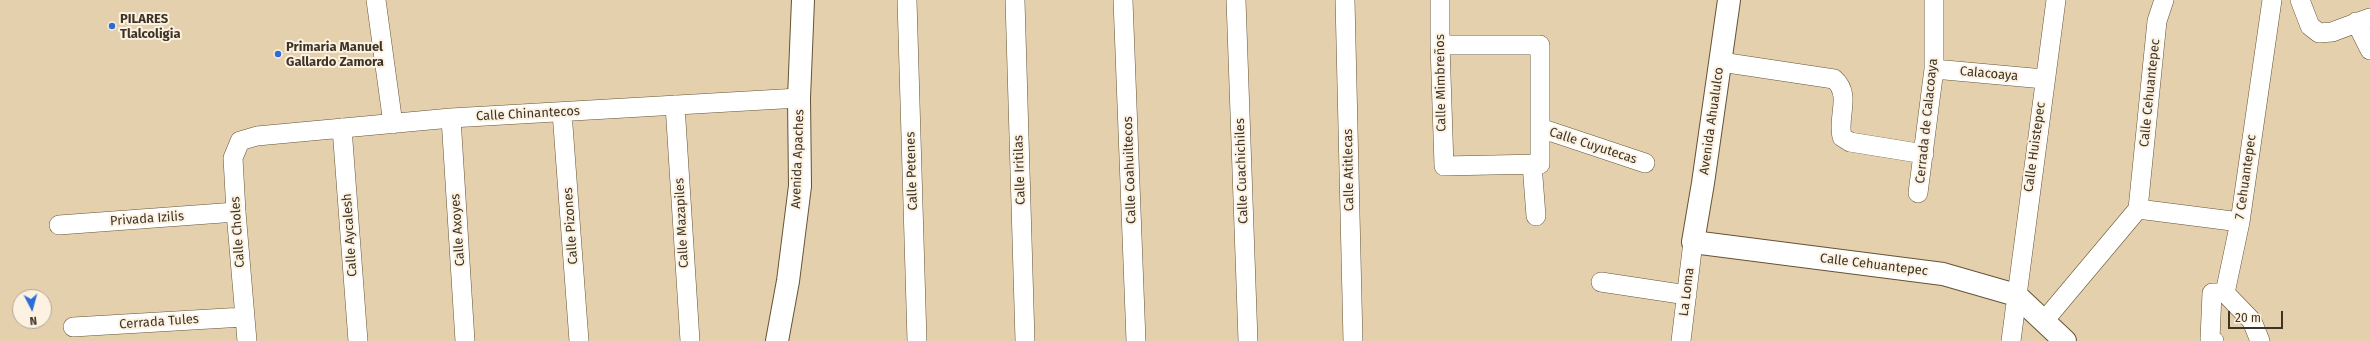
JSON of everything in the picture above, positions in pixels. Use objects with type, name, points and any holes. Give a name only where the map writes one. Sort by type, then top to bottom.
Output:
[{"type":"street","points":[[376,0],[392,124]]},
{"type":"street","name":"Avenida Apaches","points":[[777,341],[788,281],[800,186],[799,98],[803,0]]},
{"type":"street","name":"Calle Petenes","points":[[907,0],[917,341]]},
{"type":"street","name":"Calle Iritilas","points":[[1015,0],[1025,341]]},
{"type":"street","name":"Calle Coahuiltecos","points":[[1124,0],[1136,341]]},
{"type":"street","name":"Calle Cuachichiles","points":[[1236,0],[1248,341]]},
{"type":"street","name":"Calle Atitlecas","points":[[1345,0],[1353,341]]},
{"type":"street","name":"Calle Mimbreños","points":[[1440,0],[1444,166],[1532,164]]},
{"type":"street","name":"Avenida Ahualulco","points":[[1693,242],[1729,0]]},
{"type":"street","name":"Cerrada de Calacoaya","points":[[1918,193],[1934,69],[1934,0]]},
{"type":"street","name":"Calle Huistepec","points":[[2011,341],[2044,79],[2056,0]]},
{"type":"street","name":"Calle Cehuantepec","points":[[2138,209],[2157,21],[2164,0]]},
{"type":"street","name":"7 Cehuantepec","points":[[2225,293],[2240,222],[2272,0]]},
{"type":"street","points":[[2300,0],[2310,26],[2319,33],[2332,32],[2363,20],[2370,50]]},
{"type":"street","points":[[1440,45],[1540,45],[1540,164],[1532,164],[1536,216]]},
{"type":"street","points":[[1720,62],[1834,79],[1842,86],[1843,96],[1840,130],[1842,137],[1850,142],[1924,154]]},
{"type":"street","name":"Calacoaya","points":[[1934,69],[2044,79]]},
{"type":"street","name":"Calle Chinantecos","points":[[257,136],[451,118],[799,98]]},
{"type":"street","name":"Calle Mazapiles","points":[[675,105],[690,341]]},
{"type":"street","name":"Calle Pizones","points":[[562,112],[579,341]]},
{"type":"street","name":"Calle Axoyes","points":[[451,118],[465,341]]},
{"type":"street","name":"Calle Aycalesh","points":[[342,128],[358,341]]},
{"type":"street","name":"Calle Cuyutecas","points":[[1540,128],[1645,163]]},
{"type":"street","name":"Calle Choles","points":[[247,341],[233,158],[240,141],[257,136]]},
{"type":"street","points":[[2044,321],[2138,209],[2240,222]]},
{"type":"street","name":"Privada Izilis","points":[[59,225],[236,212]]},
{"type":"street","name":"Calle Cehuantepec","points":[[1693,242],[1943,274],[2016,295],[2066,341]]},
{"type":"street","name":"La Loma","points":[[1681,341],[1693,242]]},
{"type":"street","points":[[1602,282],[1687,295]]},
{"type":"street","points":[[2214,341],[2210,339],[2212,293],[2225,293],[2252,321],[2260,341]]},
{"type":"street","name":"Cerrada Tules","points":[[73,327],[244,317]]},
{"type":"place","name":"PILARES Tlalcoligia","points":[[112,26]]},
{"type":"place","name":"Primaria Manuel Gallardo Zamora","points":[[278,54]]}]
